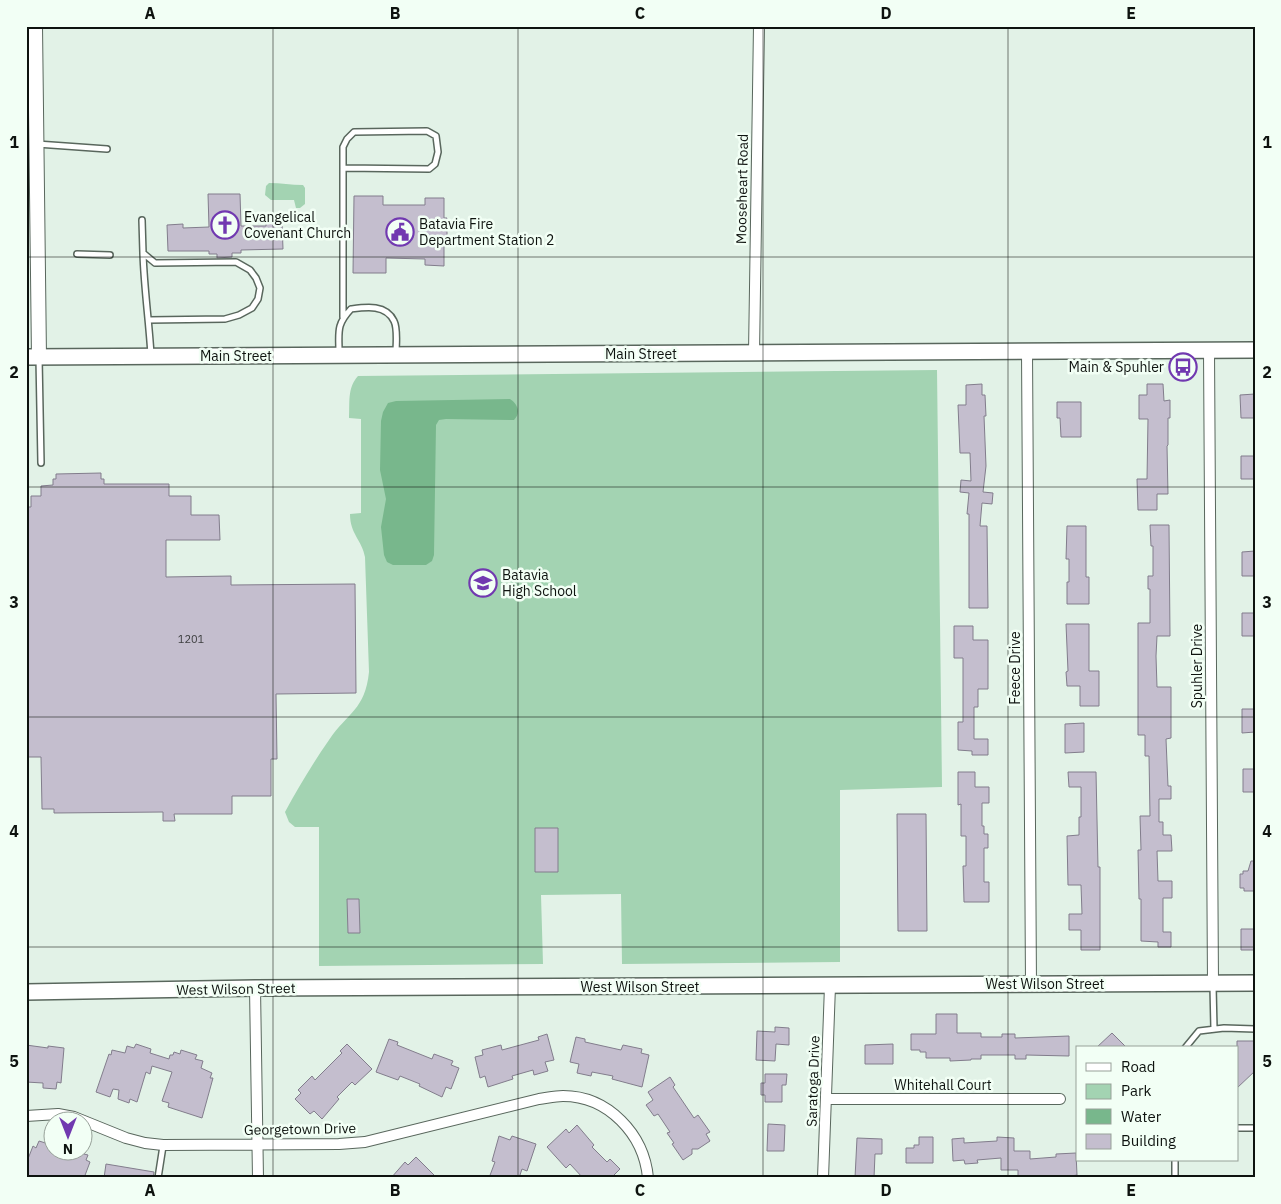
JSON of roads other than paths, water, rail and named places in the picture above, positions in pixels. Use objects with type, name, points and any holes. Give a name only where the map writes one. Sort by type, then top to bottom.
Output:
[{"type":"main road","name":"Main Street","points":[[33,357],[1255,350]]},
{"type":"main road","name":"West Wilson Street","points":[[26,992],[255,988],[1255,983]]},
{"type":"street","points":[[33,357],[37,144],[35,26]]},
{"type":"street","name":"Mooseheart Road","points":[[754,353],[760,26]]},
{"type":"street","name":"Spuhler Drive","points":[[1209,350],[1213,983]]},
{"type":"street","name":"Feece Drive","points":[[1027,351],[1031,984]]},
{"type":"street","name":"Saratoga Drive","points":[[823,1178],[830,986]]},
{"type":"street","points":[[255,988],[258,1178]]},
{"type":"street","name":"Georgetown Drive","points":[[26,1116],[58,1114],[74,1117],[126,1138],[163,1145],[340,1144],[365,1142],[539,1099],[564,1096],[589,1101],[609,1110],[626,1125],[643,1154],[648,1178]]},
{"type":"street","name":"Whitehall Court","points":[[826,1099],[1060,1099]]},
{"type":"lane","points":[[339,355],[339,330],[343,317],[344,147],[348,138],[354,132],[427,131],[436,136],[438,152],[435,164],[429,169],[344,168]]},
{"type":"lane","points":[[37,144],[107,150]]},
{"type":"lane","points":[[142,220],[144,288],[149,320],[151,356]]},
{"type":"lane","points":[[143,253],[155,263],[236,262],[250,270],[260,288],[258,299],[252,308],[239,315],[225,319],[149,320]]},
{"type":"lane","points":[[77,254],[110,255]]},
{"type":"lane","points":[[343,317],[351,309],[364,307],[380,308],[388,313],[395,322],[396,355]]},
{"type":"lane","points":[[33,357],[41,463]]},
{"type":"lane","points":[[1213,983],[1214,1029]]},
{"type":"lane","points":[[1187,1046],[1200,1031],[1255,1029]]},
{"type":"lane","points":[[1238,1128],[1255,1128]]},
{"type":"lane","points":[[158,1178],[163,1145]]},
{"type":"lane","points":[[1175,1162],[1175,1178]]},
{"type":"water","points":[[510,399],[518,409],[514,420],[439,420],[436,425],[434,555],[432,561],[426,565],[393,565],[387,562],[384,555],[381,527],[386,499],[380,470],[381,421],[388,403],[396,401]]},
{"type":"place","name":"Evangelical Covenant Church","points":[[225,225]]},
{"type":"place","name":"Batavia Fire Department Station 2","points":[[400,232]]},
{"type":"place","name":"Main & Spuhler","points":[[1183,367]]},
{"type":"place","name":"Batavia High School","points":[[483,583]]}]
